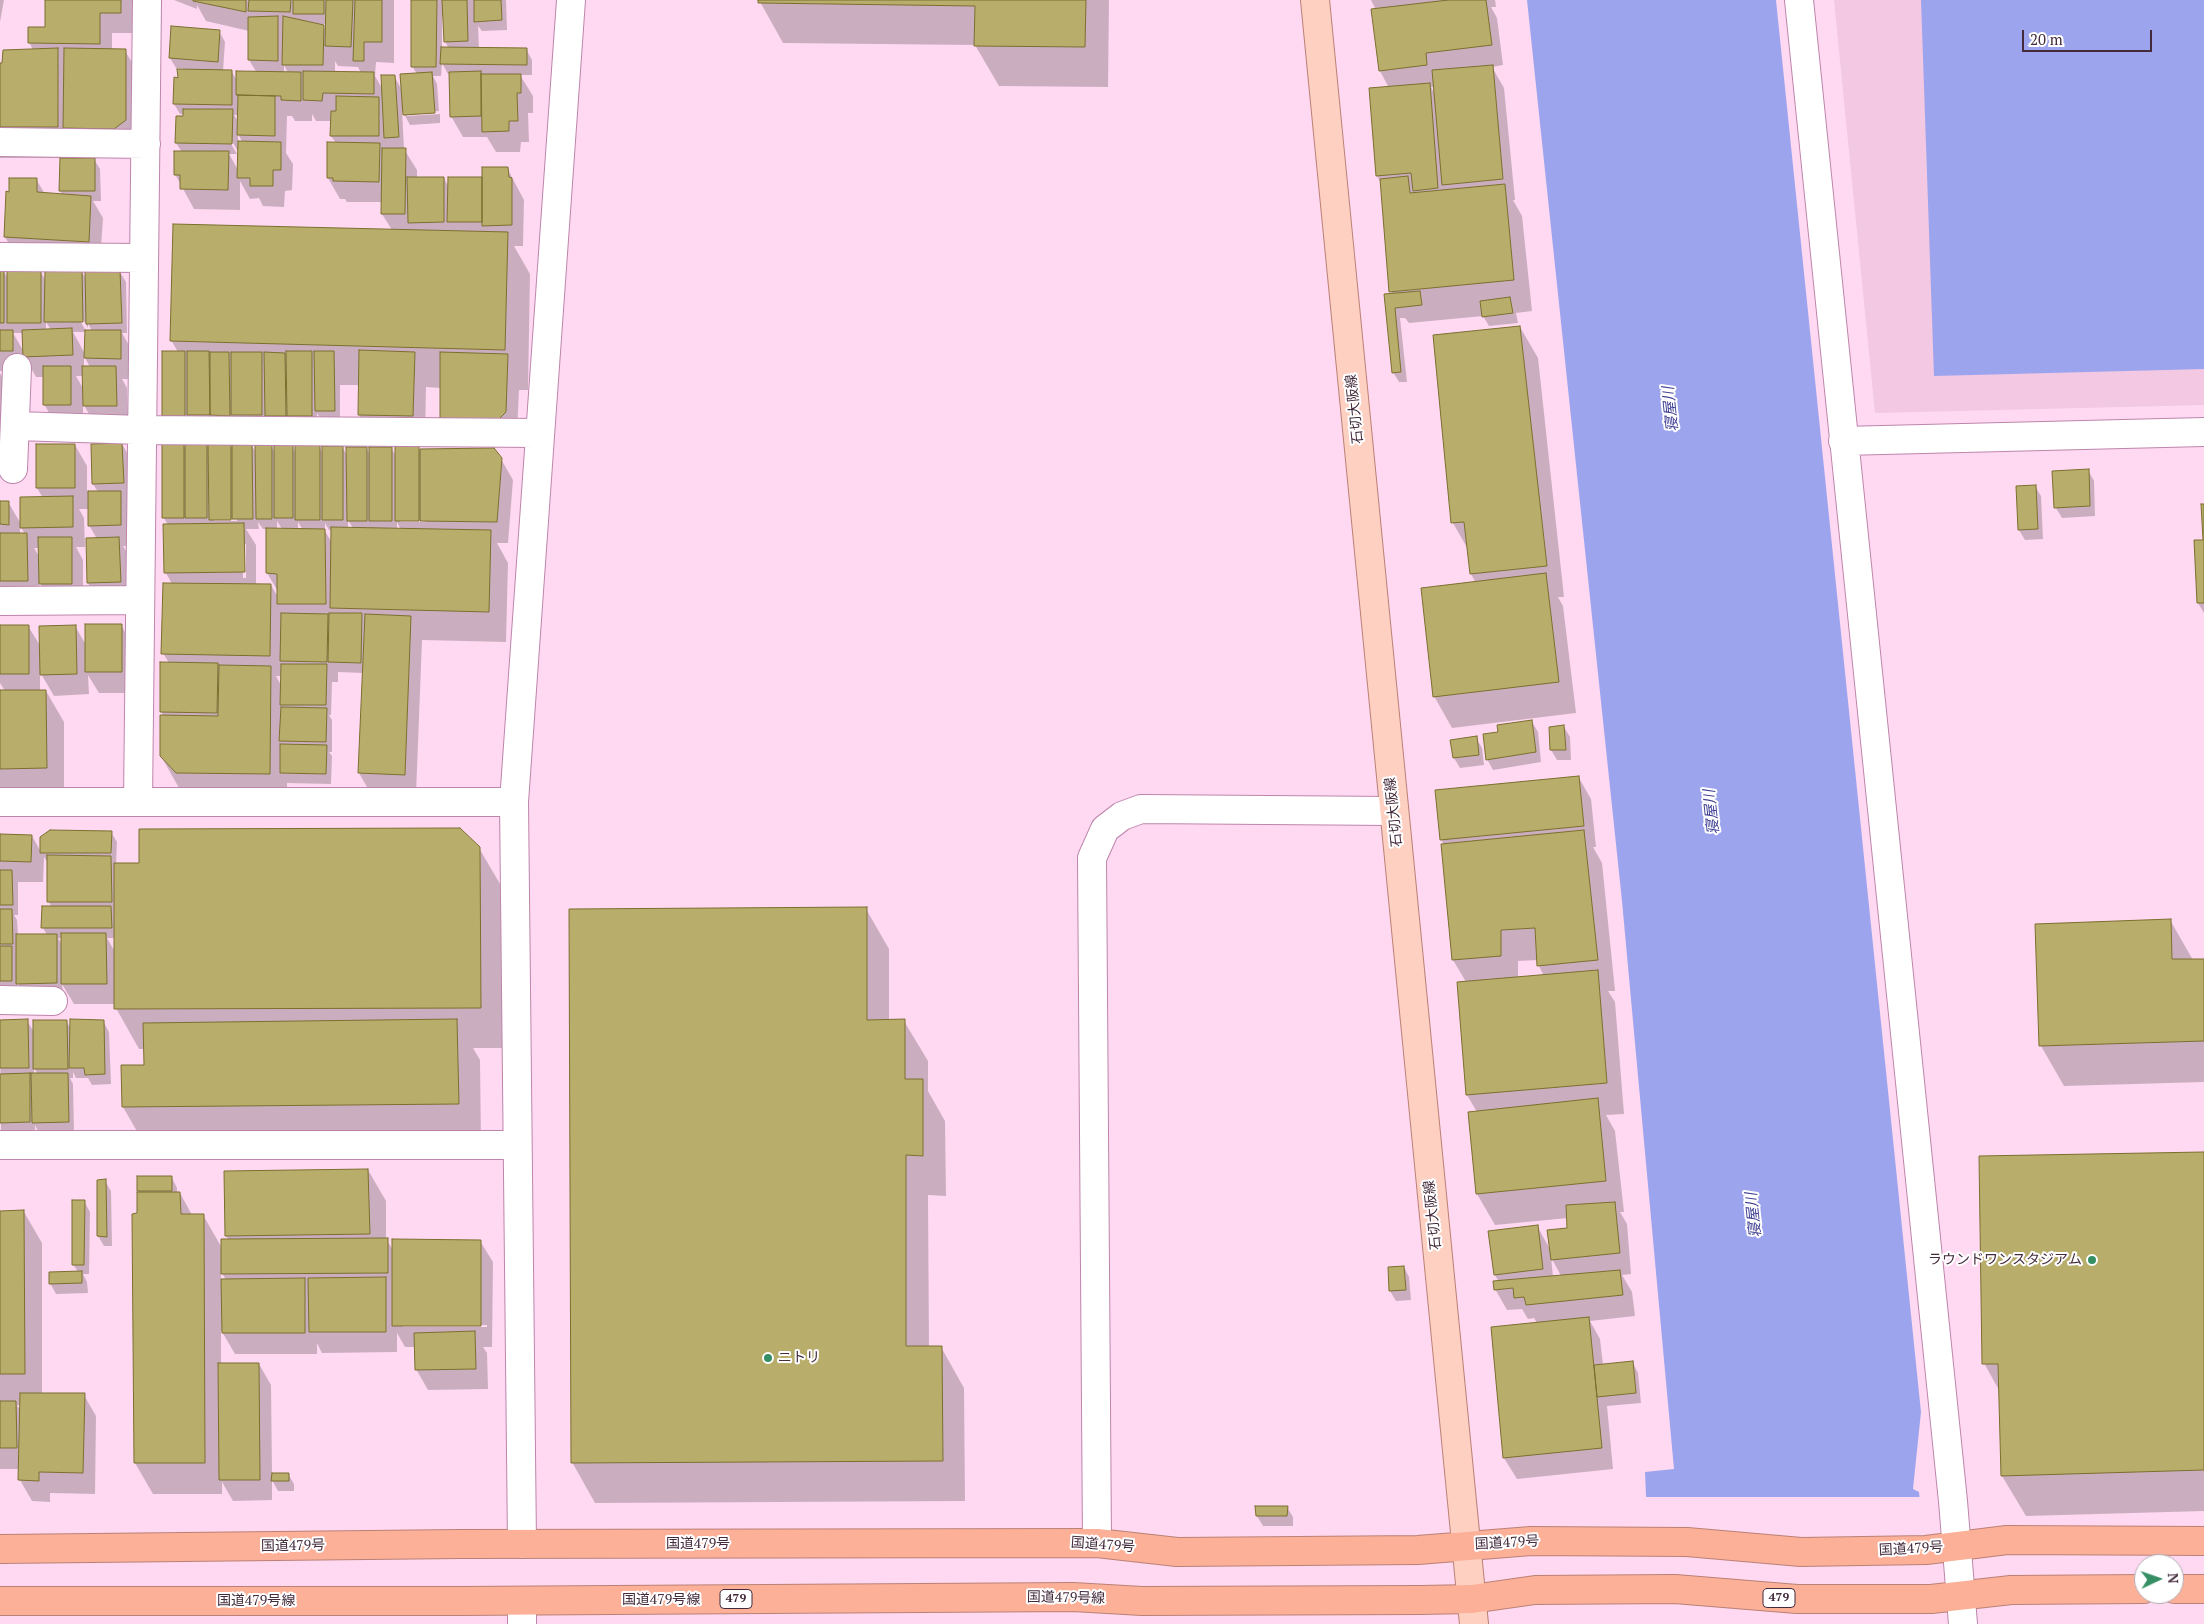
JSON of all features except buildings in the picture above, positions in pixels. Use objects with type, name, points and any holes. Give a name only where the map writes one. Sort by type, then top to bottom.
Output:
[{"type":"highway","name":"国道479号","points":[[0,1548],[522,1544],[1097,1543],[1177,1552],[1418,1550],[1531,1541],[1687,1542],[1801,1552],[1926,1550],[2007,1540],[2204,1541]]},
{"type":"highway","name":"479","points":[[1473,1612],[1535,1590],[1675,1589],[1797,1599],[1931,1599],[2012,1590],[2134,1589]]},
{"type":"highway","points":[[2184,1589],[2204,1589]]},
{"type":"highway","name":"国道479号線","points":[[0,1601],[522,1612],[1064,1597],[1473,1612]]},
{"type":"main road","name":"石切大阪線","points":[[1315,0],[1473,1612]]},
{"type":"street","points":[[138,800],[147,0]]},
{"type":"street","points":[[522,1544],[514,802],[571,0]]},
{"type":"street","points":[[1799,0],[1963,1624]]},
{"type":"street","points":[[0,142],[146,144]]},
{"type":"street","points":[[0,257],[144,258]]},
{"type":"street","points":[[13,469],[17,368]]},
{"type":"street","points":[[16,426],[142,430],[539,434]]},
{"type":"street","points":[[1843,441],[2204,432]]},
{"type":"street","points":[[0,601],[140,600]]},
{"type":"street","points":[[0,802],[138,800],[514,802]]},
{"type":"street","points":[[1097,1543],[1092,858],[1105,829],[1122,816],[1141,809],[1393,810]]},
{"type":"street","points":[[0,1000],[52,1001]]},
{"type":"street","points":[[0,1145],[517,1145]]},
{"type":"shaded area","points":[[1834,0],[2204,0],[2204,405],[1875,413]]},
{"type":"water","name":"寝屋川","points":[[1527,0],[1776,0],[1921,1412],[1913,1489],[1919,1492],[1931,1624],[1660,1624],[1645,1472],[1674,1469],[1622,901]]},
{"type":"water","points":[[1921,0],[2204,0],[2204,369],[1934,376]]},
{"type":"pier","points":[[1644,1497],[1921,1497],[1933,1624],[1657,1624]]},
{"type":"place","name":"ラウンドワンスタジアム","points":[[2092,1260]]},
{"type":"place","name":"ニトリ","points":[[768,1358]]}]
